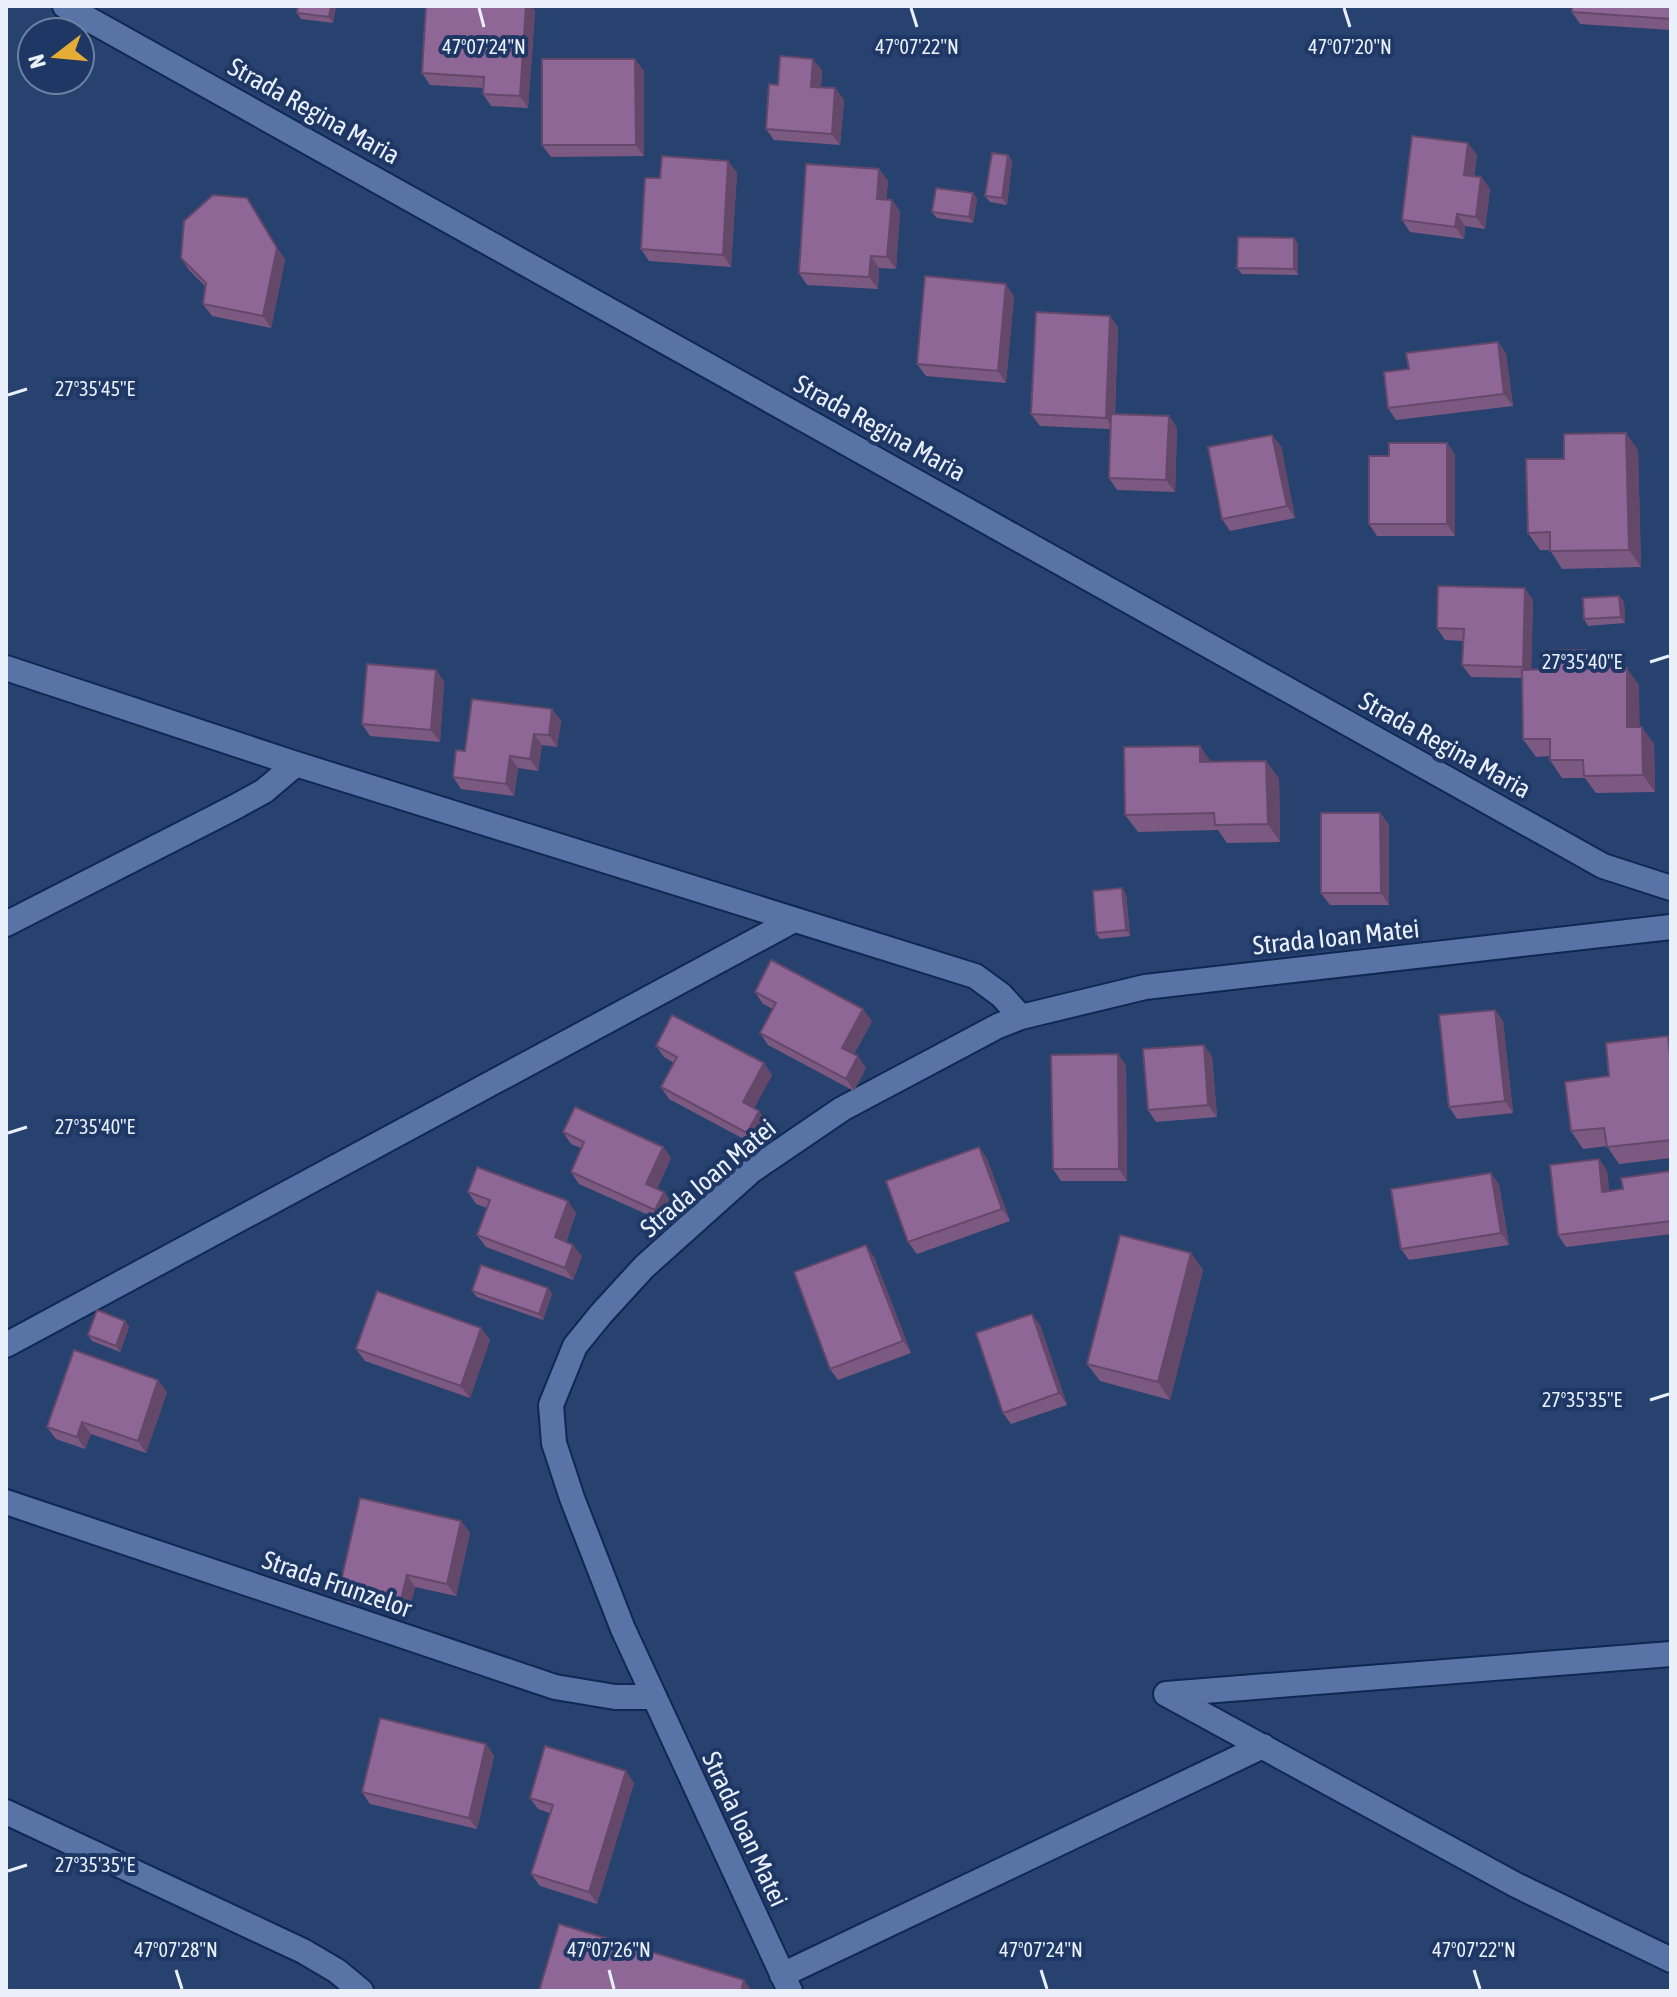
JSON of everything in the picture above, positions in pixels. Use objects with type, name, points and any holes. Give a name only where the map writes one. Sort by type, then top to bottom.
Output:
[{"type":"street","name":"Strada Regina Maria","points":[[65,6],[120,34],[1603,866],[1671,888]]},
{"type":"street","points":[[6,668],[296,764],[975,976],[1001,995],[1021,1017]]},
{"type":"street","points":[[6,924],[264,791],[296,764]]},
{"type":"street","points":[[6,1345],[794,920]]},
{"type":"street","name":"Strada Ioan Matei","points":[[786,1983],[611,1600],[572,1498],[554,1443],[551,1405],[575,1346],[644,1267],[751,1171],[842,1109],[998,1026],[1021,1017],[1145,987],[1671,927]]},
{"type":"street","name":"Strada Frunzelor","points":[[6,1502],[555,1687],[615,1697],[654,1697]]},
{"type":"street","points":[[1671,1654],[1166,1694],[1516,1885],[1671,1960]]},
{"type":"street","points":[[786,1983],[1263,1746]]},
{"type":"street","points":[[6,1812],[303,1951],[337,1971],[361,1991]]},
{"type":"building","points":[[298,6],[331,6],[329,17],[297,13]]},
{"type":"building","points":[[426,6],[526,6],[520,96],[483,94],[484,77],[422,73]]},
{"type":"building","points":[[1572,6],[1671,6],[1671,19],[1572,12]]},
{"type":"building","points":[[780,56],[813,59],[811,87],[835,88],[832,134],[766,129],[769,84],[778,85]]},
{"type":"building","points":[[542,59],[635,59],[636,145],[542,145]]},
{"type":"building","points":[[1412,136],[1468,143],[1464,175],[1481,177],[1476,217],[1457,214],[1455,227],[1402,220]]},
{"type":"building","points":[[992,153],[1008,155],[1002,198],[985,196]]},
{"type":"building","points":[[662,156],[728,161],[723,255],[641,249],[645,178],[660,178]]},
{"type":"building","points":[[806,164],[879,169],[877,199],[892,200],[887,257],[871,256],[869,277],[799,273]]},
{"type":"building","points":[[936,188],[973,193],[969,217],[932,212]]},
{"type":"building","points":[[213,195],[247,198],[277,248],[263,316],[203,304],[206,283],[181,258],[184,221]]},
{"type":"building","points":[[1238,237],[1294,238],[1294,269],[1237,268]]},
{"type":"building","points":[[925,276],[1006,284],[998,371],[917,364]]},
{"type":"building","points":[[1036,312],[1110,316],[1106,418],[1031,414]]},
{"type":"building","points":[[1498,342],[1504,394],[1388,408],[1384,372],[1409,369],[1406,353]]},
{"type":"building","points":[[1111,414],[1169,416],[1166,480],[1109,478]]},
{"type":"building","points":[[1626,433],[1629,550],[1550,551],[1550,532],[1528,533],[1526,459],[1564,459],[1564,434]]},
{"type":"building","points":[[1272,435],[1287,506],[1222,519],[1208,447]]},
{"type":"building","points":[[1389,443],[1447,443],[1447,524],[1369,524],[1369,456],[1389,456]]},
{"type":"building","points":[[1438,586],[1525,588],[1523,667],[1462,665],[1464,629],[1437,628]]},
{"type":"building","points":[[1619,596],[1621,617],[1584,619],[1583,598]]},
{"type":"building","points":[[1586,650],[1586,667],[1627,668],[1627,727],[1642,727],[1643,775],[1584,776],[1583,760],[1550,760],[1550,739],[1523,739],[1522,670],[1544,669],[1543,651]]},
{"type":"building","points":[[367,664],[436,670],[431,730],[362,724]]},
{"type":"building","points":[[472,699],[552,709],[549,735],[534,734],[530,759],[510,756],[506,784],[453,777],[456,750],[465,751]]},
{"type":"building","points":[[1200,746],[1200,762],[1266,761],[1268,824],[1215,825],[1214,813],[1125,815],[1124,747]]},
{"type":"building","points":[[1321,813],[1380,813],[1381,893],[1321,893]]},
{"type":"building","points":[[1122,888],[1126,930],[1096,933],[1093,891]]},
{"type":"building","points":[[771,960],[863,1009],[842,1048],[858,1056],[846,1079],[760,1033],[776,1003],[755,992]]},
{"type":"building","points":[[1495,1010],[1505,1101],[1449,1107],[1439,1015]]},
{"type":"building","points":[[672,1015],[764,1063],[743,1102],[759,1111],[747,1133],[661,1087],[677,1057],[656,1046]]},
{"type":"building","points":[[1668,1036],[1671,1140],[1607,1147],[1604,1128],[1571,1131],[1565,1082],[1609,1076],[1606,1043]]},
{"type":"building","points":[[1204,1045],[1208,1105],[1148,1110],[1143,1049]]},
{"type":"building","points":[[1118,1054],[1119,1169],[1053,1169],[1051,1055]]},
{"type":"building","points":[[575,1107],[663,1147],[646,1184],[664,1192],[655,1210],[571,1172],[584,1142],[563,1132]]},
{"type":"building","points":[[979,1147],[1002,1209],[908,1242],[886,1181]]},
{"type":"building","points":[[1599,1159],[1602,1192],[1623,1189],[1621,1178],[1671,1171],[1671,1221],[1558,1235],[1550,1165]]},
{"type":"building","points":[[477,1167],[568,1201],[555,1237],[573,1245],[565,1268],[477,1235],[490,1200],[468,1192]]},
{"type":"building","points":[[1491,1173],[1501,1233],[1401,1249],[1391,1189]]},
{"type":"building","points":[[1120,1235],[1191,1253],[1158,1382],[1087,1364]]},
{"type":"building","points":[[866,1245],[903,1341],[830,1369],[794,1272]]},
{"type":"building","points":[[481,1265],[548,1288],[539,1314],[472,1291]]},
{"type":"building","points":[[377,1291],[481,1328],[461,1386],[356,1349]]},
{"type":"building","points":[[97,1310],[125,1321],[116,1346],[88,1335]]},
{"type":"building","points":[[1032,1314],[1059,1393],[1003,1413],[976,1333]]},
{"type":"building","points":[[74,1350],[158,1380],[138,1441],[82,1422],[77,1437],[47,1427]]},
{"type":"building","points":[[360,1498],[461,1521],[447,1584],[407,1575],[400,1604],[339,1590]]},
{"type":"building","points":[[380,1718],[486,1744],[469,1818],[362,1792]]},
{"type":"building","points":[[545,1746],[626,1771],[589,1892],[531,1874],[553,1805],[530,1798]]},
{"type":"building","points":[[559,1924],[744,1980],[741,1991],[539,1991]]}]
